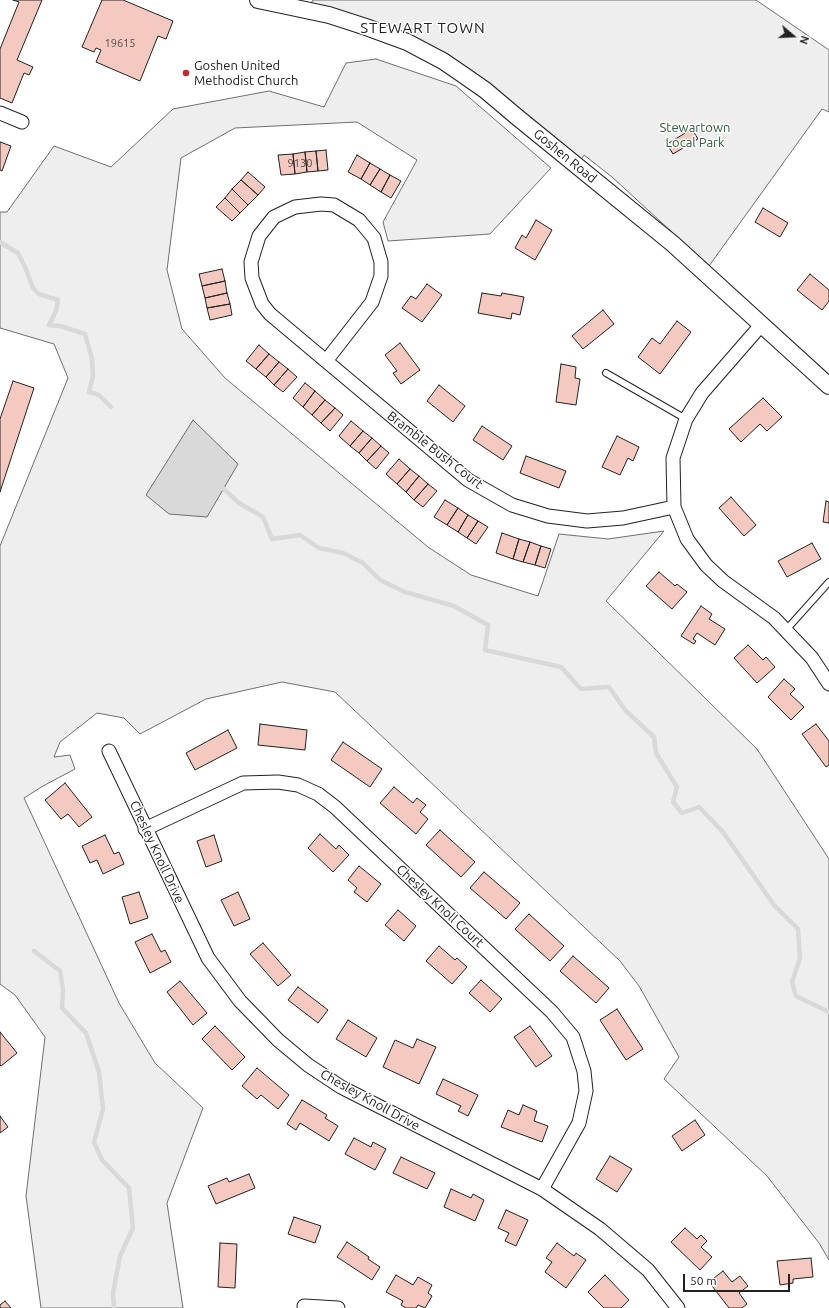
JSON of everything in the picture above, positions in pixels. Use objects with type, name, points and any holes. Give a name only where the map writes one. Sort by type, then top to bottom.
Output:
[{"type":"street","name":"Goshen Road","points":[[258,0],[329,15],[366,27],[407,42],[443,61],[485,90],[673,244],[829,386]]},
{"type":"street","points":[[0,113],[22,122]]},
{"type":"street","name":"Bramble Bush Court","points":[[326,361],[372,302],[381,276],[381,262],[374,238],[359,220],[334,205],[321,204],[295,207],[274,218],[259,236],[251,262],[252,278],[262,304],[270,314],[326,361],[468,480],[512,505],[548,516],[587,521],[623,518],[674,507]]},
{"type":"street","points":[[762,324],[702,393],[686,419],[673,458],[674,507],[687,538],[706,565],[723,581],[774,618],[812,658],[829,684]]},
{"type":"street","name":"Chesley Knoll Drive","points":[[109,750],[145,829],[208,958],[240,1001],[278,1040],[308,1065],[341,1087],[542,1189],[600,1228],[648,1270],[678,1308]]},
{"type":"street","name":"Chesley Knoll Court","points":[[145,829],[244,783],[278,782],[298,786],[318,794],[335,807],[552,1012],[573,1037],[584,1071],[586,1091],[580,1123],[542,1189]]},
{"type":"street","points":[[304,1306],[338,1308]]},
{"type":"lane","points":[[606,373],[686,419]]},
{"type":"lane","points":[[786,630],[829,582]]},
{"type":"green space","name":"Stewartown Local Park","points":[[313,0],[756,0],[829,50],[829,112],[822,109],[709,266],[612,177],[584,155],[578,164],[458,68],[309,7]]},
{"type":"green space","points":[[376,59],[456,86],[551,168],[490,234],[388,241],[383,222],[417,160],[357,122],[235,128],[181,158],[167,270],[182,329],[225,378],[428,547],[471,575],[538,596],[559,534],[608,539],[664,531],[606,601],[757,749],[829,859],[829,1260],[819,1243],[767,1176],[664,1079],[679,1057],[639,986],[620,961],[335,692],[282,682],[206,699],[140,734],[124,718],[97,713],[60,742],[54,757],[70,755],[75,769],[24,798],[119,1003],[155,1063],[203,1108],[167,1203],[183,1308],[41,1308],[26,1196],[45,1037],[15,995],[0,984],[0,546],[68,378],[54,344],[0,328],[0,212],[7,212],[54,146],[111,167],[173,109],[269,91],[324,107],[346,63]]},
{"type":"shaded area","points":[[193,420],[238,464],[207,517],[169,514],[146,495]]},
{"type":"building","points":[[13,0],[42,0],[17,60],[33,67],[29,75],[24,73],[12,103],[0,98],[0,49],[19,2]]},
{"type":"building","name":"Goshen United Methodist Church","points":[[102,0],[123,0],[173,21],[166,39],[158,36],[140,81],[96,62],[101,50],[96,48],[94,52],[82,47]]},
{"type":"building","points":[[692,129],[698,139],[673,154],[667,144]]},
{"type":"building","points":[[0,142],[11,146],[2,171],[0,170]]},
{"type":"building","points":[[326,150],[328,170],[318,171],[316,151]]},
{"type":"building","points":[[316,151],[318,171],[307,172],[305,152]]},
{"type":"building","points":[[305,152],[307,172],[295,174],[293,154]]},
{"type":"building","points":[[293,154],[295,174],[281,175],[278,155]]},
{"type":"building","points":[[357,155],[370,163],[361,179],[348,172]]},
{"type":"building","points":[[370,163],[380,169],[370,185],[361,179]]},
{"type":"building","points":[[380,169],[390,175],[381,192],[370,185]]},
{"type":"building","points":[[248,172],[265,187],[258,195],[241,180]]},
{"type":"building","points":[[390,175],[401,181],[391,198],[381,192]]},
{"type":"building","points":[[241,180],[258,195],[248,205],[232,189]]},
{"type":"building","points":[[232,189],[248,205],[240,213],[225,198]]},
{"type":"building","points":[[225,198],[240,213],[232,221],[216,207]]},
{"type":"building","points":[[763,208],[788,223],[780,237],[755,222]]},
{"type":"building","points":[[536,220],[552,230],[535,260],[515,248],[522,235],[526,238]]},
{"type":"building","points":[[222,269],[225,281],[202,286],[199,274]]},
{"type":"building","points":[[810,274],[829,290],[829,301],[822,310],[797,290]]},
{"type":"building","points":[[225,281],[227,293],[205,298],[202,286]]},
{"type":"building","points":[[427,284],[442,295],[422,322],[402,308],[411,296],[416,299]]},
{"type":"building","points":[[227,293],[230,304],[207,308],[205,298]]},
{"type":"building","points":[[482,293],[501,296],[502,293],[524,297],[520,315],[512,313],[511,319],[478,313]]},
{"type":"building","points":[[230,304],[232,315],[210,320],[207,308]]},
{"type":"building","points":[[603,310],[614,324],[583,349],[572,336]]},
{"type":"building","points":[[677,321],[691,332],[660,374],[638,357],[652,338],[660,344]]},
{"type":"building","points":[[400,343],[420,370],[401,384],[393,373],[397,371],[385,355]]},
{"type":"building","points":[[259,345],[269,354],[256,369],[246,361]]},
{"type":"building","points":[[269,354],[279,362],[266,377],[256,369]]},
{"type":"building","points":[[279,362],[288,369],[274,385],[266,377]]},
{"type":"building","points":[[561,364],[576,367],[575,378],[580,379],[576,405],[556,402]]},
{"type":"building","points":[[288,369],[297,377],[283,392],[274,385]]},
{"type":"building","points":[[13,381],[34,388],[0,492],[0,419]]},
{"type":"building","points":[[305,383],[315,391],[303,407],[293,398]]},
{"type":"building","points":[[439,385],[465,406],[453,422],[427,401]]},
{"type":"building","points":[[315,391],[325,400],[312,415],[303,407]]},
{"type":"building","points":[[763,398],[782,417],[767,431],[760,424],[741,442],[729,429]]},
{"type":"building","points":[[325,400],[335,408],[321,423],[312,415]]},
{"type":"building","points":[[335,408],[343,415],[330,431],[321,423]]},
{"type":"building","points":[[351,421],[363,431],[350,446],[339,436]]},
{"type":"building","points":[[482,426],[512,446],[503,460],[473,440]]},
{"type":"building","points":[[363,431],[372,438],[359,453],[350,446]]},
{"type":"building","points":[[617,436],[639,447],[633,461],[628,458],[620,475],[602,467]]},
{"type":"building","points":[[372,438],[381,446],[367,461],[359,453]]},
{"type":"building","points":[[381,446],[389,453],[376,469],[367,461]]},
{"type":"building","points":[[526,456],[566,471],[559,488],[520,473]]},
{"type":"building","points":[[399,459],[410,469],[397,484],[386,474]]},
{"type":"building","points":[[410,469],[419,476],[406,492],[397,484]]},
{"type":"building","points":[[419,476],[428,484],[414,500],[406,492]]},
{"type":"building","points":[[428,484],[437,491],[423,507],[414,500]]},
{"type":"building","points":[[731,497],[756,525],[744,536],[719,508]]},
{"type":"building","points":[[445,500],[458,508],[447,525],[434,517]]},
{"type":"building","points":[[826,501],[829,502],[829,523],[823,522]]},
{"type":"building","points":[[458,508],[468,515],[458,532],[447,525]]},
{"type":"building","points":[[468,515],[478,521],[467,538],[458,532]]},
{"type":"building","points":[[478,521],[488,527],[476,544],[467,538]]},
{"type":"building","points":[[502,533],[519,539],[513,559],[496,553]]},
{"type":"building","points":[[519,539],[530,542],[523,562],[513,559]]},
{"type":"building","points":[[530,542],[541,546],[535,565],[523,562]]},
{"type":"building","points":[[812,543],[821,559],[787,577],[778,561]]},
{"type":"building","points":[[541,546],[551,549],[545,568],[535,565]]},
{"type":"building","points":[[659,572],[675,586],[677,584],[687,592],[672,609],[646,586]]},
{"type":"building","points":[[701,606],[712,614],[709,619],[725,629],[715,645],[697,633],[693,639],[696,641],[694,644],[681,636]]},
{"type":"building","points":[[748,645],[763,660],[766,657],[775,667],[757,683],[734,658]]},
{"type":"building","points":[[784,679],[795,689],[790,694],[804,707],[791,720],[768,697]]},
{"type":"building","points":[[260,724],[307,730],[305,750],[258,745]]},
{"type":"building","points":[[816,724],[829,741],[829,765],[826,767],[802,734]]},
{"type":"building","points":[[228,730],[237,748],[195,770],[186,753]]},
{"type":"building","points":[[343,742],[382,769],[370,787],[331,760]]},
{"type":"building","points":[[65,783],[92,817],[79,827],[68,814],[61,819],[45,800]]},
{"type":"building","points":[[394,787],[413,803],[417,798],[426,805],[420,812],[428,819],[416,834],[380,803]]},
{"type":"building","points":[[440,830],[475,862],[461,877],[426,845]]},
{"type":"building","points":[[320,834],[336,849],[339,845],[349,855],[333,872],[308,848]]},
{"type":"building","points":[[105,835],[114,854],[119,852],[124,864],[103,874],[97,860],[90,863],[82,846]]},
{"type":"building","points":[[214,835],[222,861],[206,867],[197,841]]},
{"type":"building","points":[[359,866],[381,884],[367,902],[354,892],[357,888],[348,880]]},
{"type":"building","points":[[484,872],[520,903],[506,919],[470,888]]},
{"type":"building","points":[[139,892],[148,918],[130,924],[122,897]]},
{"type":"building","points":[[238,892],[250,919],[234,926],[221,900]]},
{"type":"building","points":[[398,910],[416,926],[404,941],[385,925]]},
{"type":"building","points":[[529,914],[564,946],[550,961],[515,929]]},
{"type":"building","points":[[152,934],[161,952],[165,950],[171,962],[150,973],[135,942]]},
{"type":"building","points":[[263,943],[291,975],[278,986],[250,954]]},
{"type":"building","points":[[439,946],[455,960],[457,958],[467,967],[452,984],[426,961]]},
{"type":"building","points":[[573,956],[609,988],[596,1003],[560,971]]},
{"type":"building","points":[[481,980],[502,999],[490,1012],[469,993]]},
{"type":"building","points":[[180,981],[207,1013],[193,1025],[167,992]]},
{"type":"building","points":[[298,987],[328,1010],[318,1023],[288,1000]]},
{"type":"building","points":[[617,1009],[643,1049],[626,1060],[600,1020]]},
{"type":"building","points":[[348,1020],[377,1038],[366,1057],[336,1039]]},
{"type":"building","points":[[215,1026],[245,1057],[232,1070],[202,1039]]},
{"type":"building","points":[[530,1026],[552,1056],[536,1067],[514,1037]]},
{"type":"building","points":[[0,1032],[17,1053],[1,1066],[0,1065]]},
{"type":"building","points":[[417,1039],[436,1047],[419,1084],[383,1067],[395,1040],[413,1048]]},
{"type":"building","points":[[257,1068],[289,1095],[278,1109],[261,1095],[257,1099],[242,1086]]},
{"type":"building","points":[[443,1079],[478,1095],[468,1116],[458,1111],[461,1106],[436,1094]]},
{"type":"building","points":[[302,1100],[327,1115],[325,1118],[338,1126],[329,1141],[300,1123],[296,1130],[287,1124]]},
{"type":"building","points":[[523,1105],[537,1111],[534,1121],[548,1126],[542,1142],[501,1127],[508,1110],[519,1115]]},
{"type":"building","points":[[0,1116],[8,1127],[0,1133]]},
{"type":"building","points":[[695,1120],[705,1135],[682,1151],[672,1136]]},
{"type":"building","points":[[354,1138],[371,1147],[373,1142],[386,1149],[375,1170],[345,1154]]},
{"type":"building","points":[[610,1156],[632,1169],[617,1192],[596,1179]]},
{"type":"building","points":[[401,1157],[435,1173],[427,1189],[393,1173]]},
{"type":"building","points":[[249,1174],[255,1188],[216,1204],[208,1186],[227,1178],[229,1182]]},
{"type":"building","points":[[451,1189],[471,1198],[473,1194],[484,1200],[475,1221],[444,1207]]},
{"type":"building","points":[[506,1210],[528,1220],[516,1246],[505,1241],[509,1233],[498,1228]]},
{"type":"building","points":[[294,1217],[321,1226],[315,1243],[288,1234]]},
{"type":"building","points":[[685,1228],[697,1239],[701,1235],[707,1241],[701,1247],[712,1257],[700,1270],[671,1242]]},
{"type":"building","points":[[347,1242],[369,1257],[368,1259],[380,1267],[372,1280],[337,1257]]},
{"type":"building","points":[[220,1243],[237,1244],[235,1288],[218,1287]]},
{"type":"building","points":[[557,1243],[574,1256],[576,1253],[586,1260],[566,1288],[545,1272],[552,1262],[546,1258]]},
{"type":"building","points":[[811,1258],[813,1277],[793,1279],[793,1283],[780,1285],[777,1261]]},
{"type":"building","points":[[723,1271],[732,1282],[740,1276],[748,1286],[739,1293],[747,1304],[742,1308],[729,1308],[709,1282]]},
{"type":"building","points":[[396,1275],[413,1285],[418,1277],[432,1285],[428,1293],[432,1296],[425,1308],[418,1305],[416,1308],[406,1308],[401,1305],[403,1301],[386,1292]]},
{"type":"building","points":[[605,1275],[629,1300],[621,1308],[604,1308],[588,1292]]},
{"type":"building","points":[[5,1301],[11,1308],[0,1308],[0,1305]]},
{"type":"waterway","points":[[0,242],[18,253],[33,288],[39,294],[58,300],[56,311],[49,325],[60,326],[85,334],[92,359],[93,376],[89,392],[99,395],[111,407]]},
{"type":"waterway","points":[[224,489],[239,503],[263,517],[272,539],[300,535],[319,548],[343,553],[363,563],[380,580],[405,592],[454,606],[488,625],[485,650],[561,667],[581,689],[609,687],[625,710],[654,737],[656,753],[677,787],[673,802],[682,813],[699,807],[723,832],[774,905],[798,929],[800,958],[792,982],[796,996],[829,1012]]},
{"type":"waterway","points":[[34,951],[60,971],[63,989],[62,1008],[86,1033],[99,1072],[103,1109],[94,1142],[102,1160],[129,1188],[133,1228],[120,1256],[113,1293],[114,1308]]},
{"type":"place","name":"Goshen United Methodist Church","points":[[186,73]]},
{"type":"district","name":"STEWART TOWN","points":[[423,28]]}]
